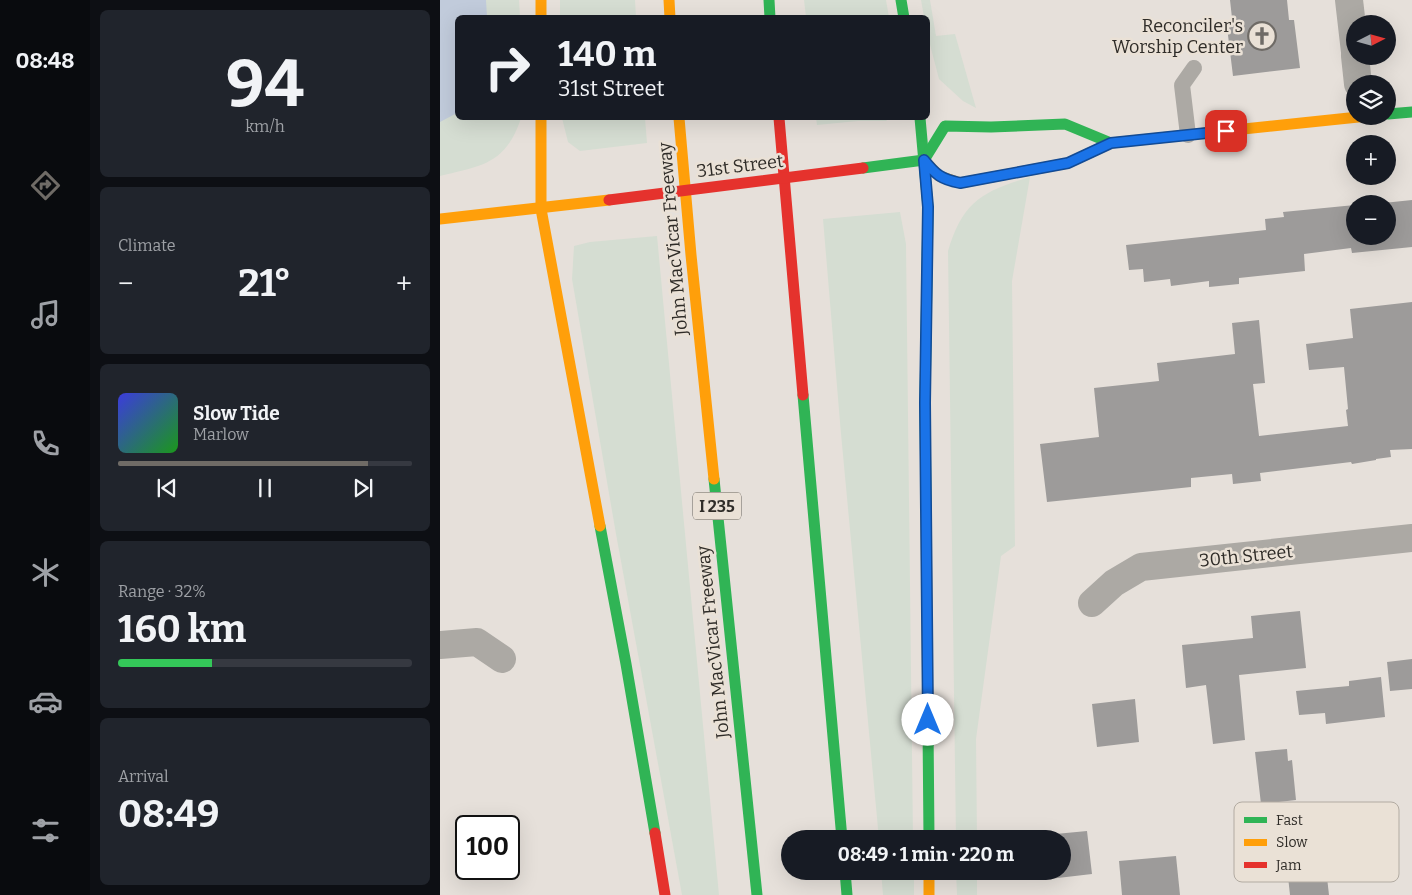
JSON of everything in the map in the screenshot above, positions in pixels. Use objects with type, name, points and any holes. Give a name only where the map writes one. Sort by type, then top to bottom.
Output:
[{"type":"main road","points":[[540,0],[540,15]]},
{"type":"main road","points":[[669,0],[670,15]]},
{"type":"main road","points":[[769,0],[770,15]]},
{"type":"main road","points":[[901,0],[904,15]]},
{"type":"main road","points":[[1396,113],[1412,112]]},
{"type":"main road","points":[[924,160],[936,175],[946,180],[960,183],[1068,163],[1111,143],[1346,119]]},
{"type":"main road","points":[[541,120],[541,209],[626,664],[665,895]]},
{"type":"main road","name":"John MacVicar Freeway","points":[[679,120],[691,255],[756,895]]},
{"type":"main road","points":[[779,120],[841,830]]},
{"type":"main road","points":[[920,120],[928,207],[925,403],[929,830]]},
{"type":"main road","points":[[924,160],[945,126],[991,127],[1065,124],[1111,143]]},
{"type":"main road","name":"31st Street","points":[[440,219],[541,209],[924,160]]},
{"type":"main road","points":[[846,880],[847,895]]},
{"type":"main road","points":[[929,880],[929,895]]},
{"type":"street","points":[[1349,0],[1351,15]]},
{"type":"street","name":"30th Street","points":[[1092,603],[1114,583],[1141,567],[1412,538]]},
{"type":"street","points":[[440,645],[477,642],[502,659]]},
{"type":"lane","points":[[1188,134],[1182,84],[1194,68]]},
{"type":"shaded area","points":[[440,0],[519,0],[520,15],[455,15],[455,120],[520,120],[508,145],[500,154],[480,165],[440,176]]},
{"type":"shaded area","points":[[560,0],[635,0],[636,15],[560,15]]},
{"type":"shaded area","points":[[804,0],[886,0],[889,15],[806,15]]},
{"type":"shaded area","points":[[921,0],[930,0],[936,36],[955,34],[976,108],[963,101],[939,79],[930,45],[930,15],[924,15]]},
{"type":"shaded area","points":[[562,120],[645,120],[647,143],[580,151],[568,142]]},
{"type":"shaded area","points":[[816,120],[887,120],[858,121],[817,125]]},
{"type":"shaded area","points":[[1030,177],[1012,281],[1015,546],[1001,556],[976,739],[977,830],[956,830],[948,251],[954,234],[968,209],[987,193]]},
{"type":"shaded area","points":[[900,212],[906,244],[913,830],[878,830],[823,219]]},
{"type":"shaded area","points":[[657,236],[719,895],[682,895],[616,534],[572,279],[574,246],[590,242]]},
{"type":"shaded area","points":[[882,880],[914,880],[914,895],[883,895]]},
{"type":"shaded area","points":[[956,880],[977,880],[977,895],[957,895]]},
{"type":"water","points":[[440,0],[486,0],[487,15],[455,15],[455,114],[440,122]]},
{"type":"building","name":"Reconciler's Worship Center","points":[[1230,0],[1287,0],[1289,20],[1294,20],[1300,68],[1233,76],[1227,27],[1233,27]]},
{"type":"building","points":[[1412,200],[1412,247],[1352,253],[1351,248],[1304,254],[1305,271],[1239,278],[1239,284],[1209,287],[1209,281],[1171,286],[1170,279],[1144,282],[1143,269],[1129,270],[1126,245],[1266,230],[1265,219],[1284,217],[1283,212],[1346,206],[1346,245],[1396,245],[1396,202]]},
{"type":"building","points":[[1412,302],[1412,449],[1390,450],[1391,457],[1352,464],[1351,462],[1260,473],[1261,481],[1233,484],[1232,474],[1191,478],[1191,487],[1047,502],[1040,444],[1099,437],[1094,388],[1159,381],[1157,363],[1235,354],[1232,323],[1259,320],[1265,383],[1253,384],[1259,436],[1348,426],[1344,367],[1309,370],[1306,344],[1353,338],[1350,309]]},
{"type":"building","points":[[1300,611],[1306,668],[1239,675],[1245,740],[1213,744],[1206,685],[1186,688],[1182,645],[1253,638],[1251,616]]},
{"type":"building","points":[[1412,659],[1412,689],[1390,691],[1387,662]]},
{"type":"building","points":[[1381,677],[1385,717],[1326,724],[1325,713],[1299,715],[1296,691],[1349,686],[1349,681]]},
{"type":"building","points":[[1135,699],[1139,742],[1097,747],[1092,704]]},
{"type":"building","points":[[1287,749],[1288,761],[1292,760],[1296,800],[1261,802],[1255,752]]},
{"type":"building","points":[[1087,831],[1092,874],[1071,876],[1071,833]]},
{"type":"building","points":[[1176,856],[1180,895],[1122,895],[1119,861]]},
{"type":"building","points":[[1289,882],[1328,882],[1329,895],[1290,895]]},
{"type":"traffic: fast","points":[[769,0],[770,15]]},
{"type":"traffic: fast","points":[[901,0],[904,15]]},
{"type":"traffic: fast","points":[[1396,113],[1412,112]]},
{"type":"traffic: fast","points":[[920,120],[928,207],[925,403],[926,509]]},
{"type":"traffic: fast","points":[[924,160],[945,126],[991,127],[1065,124],[1111,143]]},
{"type":"traffic: fast","points":[[863,168],[924,160]]},
{"type":"traffic: fast","points":[[803,395],[841,830]]},
{"type":"traffic: fast","points":[[714,479],[757,895]]},
{"type":"traffic: fast","points":[[600,526],[655,833]]},
{"type":"traffic: fast","points":[[928,725],[929,830]]},
{"type":"traffic: fast","points":[[846,880],[847,895]]},
{"type":"traffic: slow","points":[[541,0],[541,15]]},
{"type":"traffic: slow","points":[[669,0],[670,15]]},
{"type":"traffic: slow","points":[[924,160],[939,176],[960,183],[1068,163],[1111,143],[1346,118]]},
{"type":"traffic: slow","points":[[541,120],[541,209],[600,526]]},
{"type":"traffic: slow","points":[[679,120],[714,479]]},
{"type":"traffic: slow","points":[[440,219],[609,200]]},
{"type":"traffic: slow","points":[[926,509],[928,725]]},
{"type":"traffic: slow","points":[[929,880],[929,895]]},
{"type":"traffic: jam","points":[[779,120],[803,395]]},
{"type":"traffic: jam","points":[[609,200],[863,168]]},
{"type":"traffic: jam","points":[[655,833],[665,895]]},
{"type":"place","name":"Reconciler's Worship Center","points":[[1262,36]]},
{"type":"route","points":[[928,720],[925,403],[928,207],[924,160],[936,175],[946,180],[960,183],[1068,163],[1111,143],[1226,131]]}]
